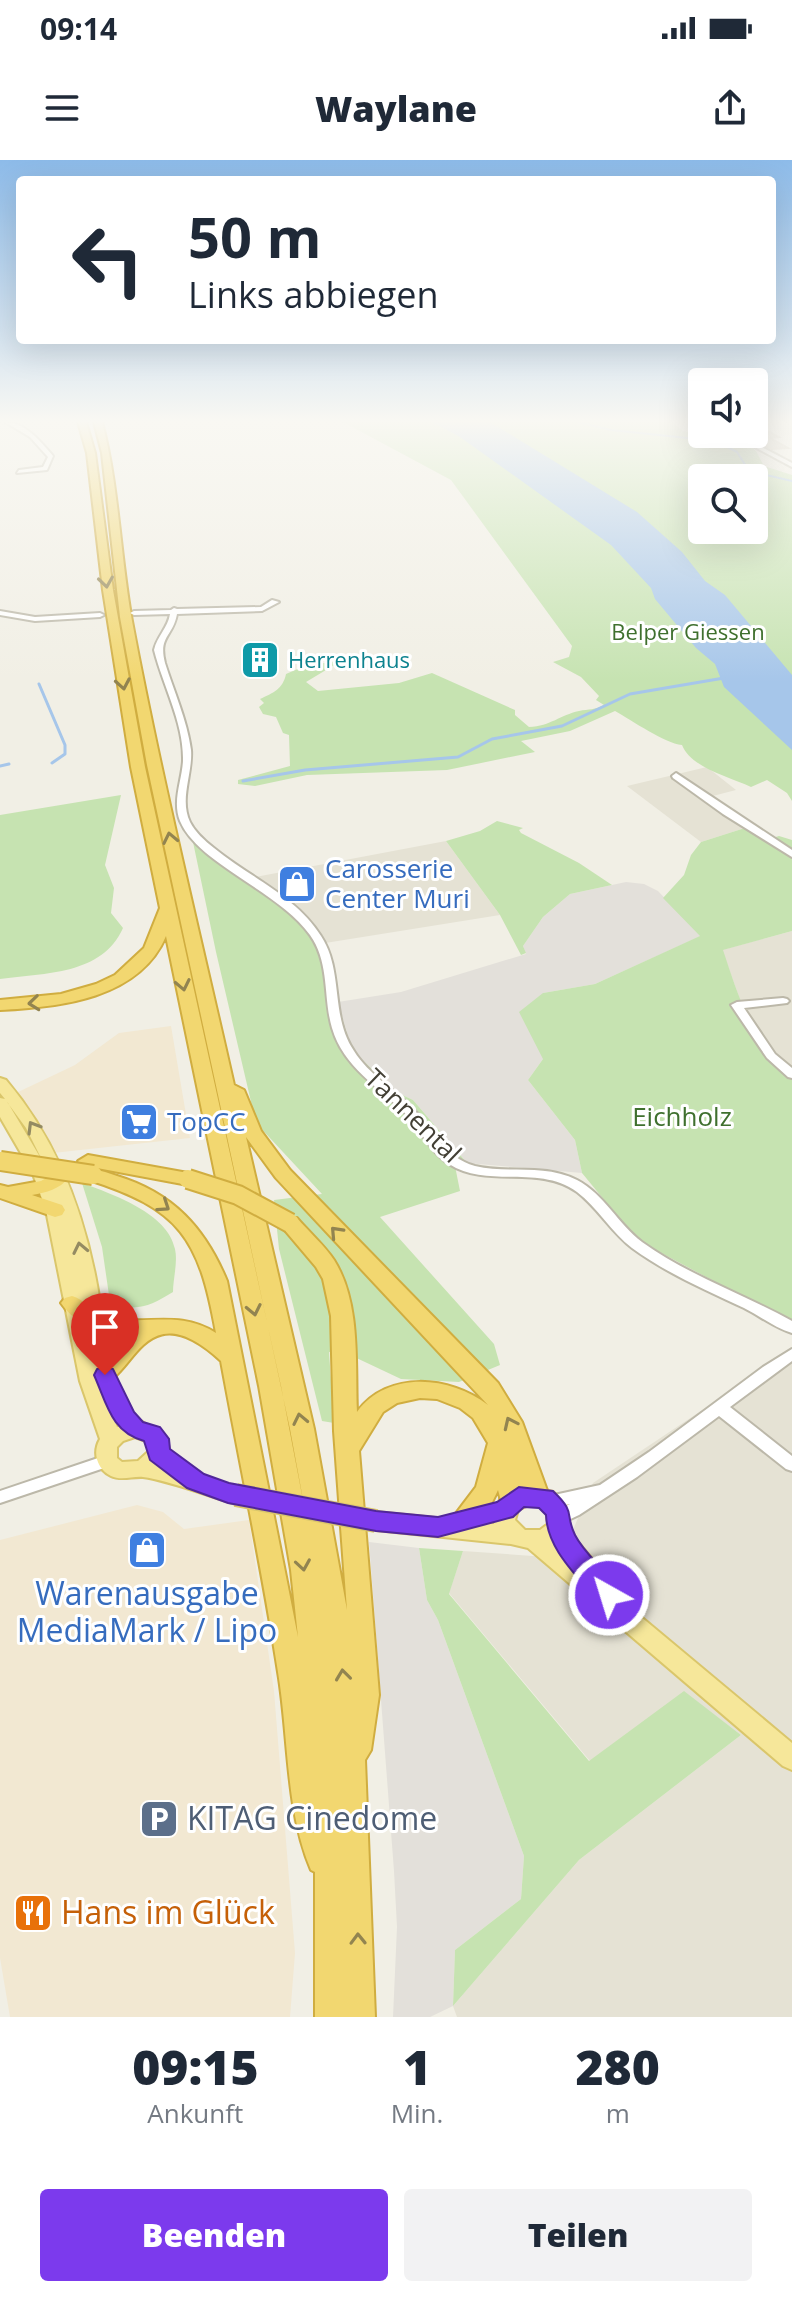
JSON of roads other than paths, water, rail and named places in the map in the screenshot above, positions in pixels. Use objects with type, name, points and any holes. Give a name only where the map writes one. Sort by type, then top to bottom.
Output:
[{"type":"highway","points":[[99,509],[123,686],[167,909],[292,1495],[320,1703],[331,1908],[331,2017]]},
{"type":"highway","points":[[112,509],[138,685],[315,1492],[339,1644],[353,1780],[359,2017]]},
{"type":"highway","points":[[0,1005],[67,998],[124,975],[150,952],[167,909]]},
{"type":"highway","points":[[216,1050],[231,1075],[247,1122],[272,1161],[334,1230],[490,1389],[511,1422],[552,1510]]},
{"type":"highway","points":[[0,1151],[90,1168],[146,1194],[165,1205],[191,1229],[207,1254],[217,1281],[292,1674],[308,1804],[331,1908]]},
{"type":"highway","points":[[0,1161],[188,1179],[238,1195],[290,1223],[325,1263],[340,1303],[366,1695],[353,1780]]},
{"type":"highway","points":[[5,1192],[53,1181]]},
{"type":"highway","points":[[5,1192],[55,1210]]},
{"type":"highway","points":[[72,1303],[78,1312],[94,1321],[186,1327],[200,1331],[213,1338],[232,1358]]},
{"type":"highway","points":[[105,1375],[123,1348],[136,1337],[160,1327]]},
{"type":"highway","points":[[349,1448],[374,1407],[398,1394],[425,1390],[452,1394],[475,1406],[491,1424],[507,1470],[508,1505]]},
{"type":"highway","points":[[463,1520],[485,1495],[499,1444]]},
{"type":"main road","points":[[0,1083],[35,1129],[78,1239],[105,1375],[117,1406],[135,1429]]},
{"type":"main road","points":[[0,1103],[53,1181],[55,1210],[72,1303],[90,1381],[111,1440]]},
{"type":"main road","points":[[135,1429],[152,1434],[160,1446],[151,1461],[126,1472],[112,1467],[105,1450],[111,1440],[122,1432],[135,1429]]},
{"type":"main road","points":[[151,1461],[236,1495],[376,1521],[524,1538],[554,1534],[552,1510]]},
{"type":"main road","points":[[438,1527],[508,1505],[528,1495],[552,1510],[568,1546],[625,1616]]},
{"type":"main road","points":[[508,1505],[504,1523],[625,1616],[792,1758]]},
{"type":"street","points":[[134,613],[262,609],[275,602]]},
{"type":"street","name":"Tannental","points":[[174,610],[175,622],[158,648],[185,739],[187,770],[180,798],[184,819],[190,830],[212,851],[273,890],[320,940],[331,967],[336,1027],[349,1053],[455,1162],[483,1171],[547,1175],[569,1181],[651,1255],[792,1328]]},
{"type":"street","points":[[0,613],[41,619],[95,615],[94,627]]},
{"type":"street","points":[[676,776],[792,854]]},
{"type":"street","points":[[783,1001],[737,1005],[771,1056],[792,1074]]},
{"type":"street","points":[[552,1510],[586,1506],[792,1354]]},
{"type":"street","points":[[719,1407],[792,1465]]},
{"type":"street","points":[[0,1497],[107,1461]]},
{"type":"water","points":[[560,509],[632,509],[682,552],[705,581],[725,595],[792,675],[792,750],[724,687],[715,664],[696,648],[655,599],[651,588],[611,545]]},
{"type":"waterway","points":[[243,781],[305,770],[458,757],[492,739],[562,726],[630,694],[724,678]]},
{"type":"waterway","points":[[39,684],[65,745],[65,754],[52,763]]},
{"type":"waterway","points":[[0,766],[9,764]]},
{"type":"place","name":"Herrenhaus","points":[[260,660]]},
{"type":"place","name":"Carosserie Center Muri","points":[[297,884]]},
{"type":"place","name":"TopCC","points":[[139,1122]]},
{"type":"place","name":"Warenausgabe MediaMark / Lipo","points":[[147,1550]]},
{"type":"place","name":"KITAG Cinedome","points":[[159,1819]]},
{"type":"place","name":"Hans im Glück","points":[[33,1913]]},
{"type":"park label","name":"Belper Giessen","points":[[688,632]]},
{"type":"park label","name":"Eichholz","points":[[682,1117]]}]
